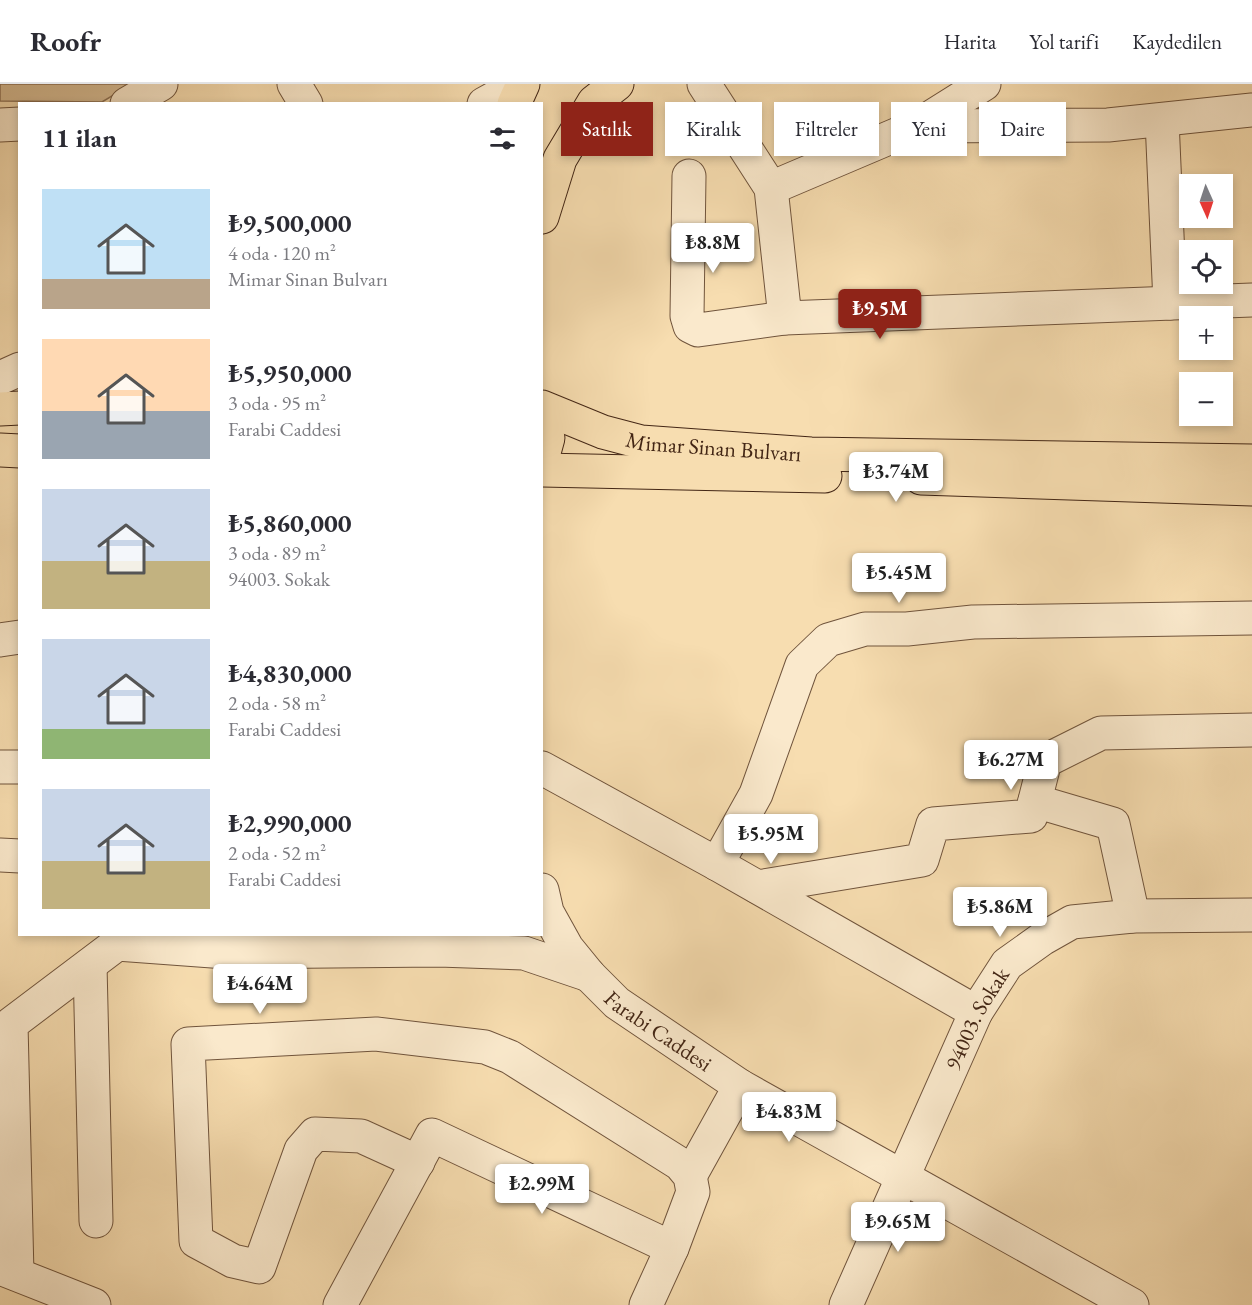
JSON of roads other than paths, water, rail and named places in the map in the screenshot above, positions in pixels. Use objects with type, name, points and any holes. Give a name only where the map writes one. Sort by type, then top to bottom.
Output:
[{"type":"main road","points":[[515,102],[522,84]]},
{"type":"main road","points":[[543,214],[560,159],[594,102],[617,84]]},
{"type":"main road","name":"Mimar Sinan Bulvarı","points":[[543,407],[603,432],[641,442],[811,454],[1252,461]]},
{"type":"main road","points":[[0,409],[18,408]]},
{"type":"main road","points":[[543,414],[548,438],[543,456]]},
{"type":"main road","points":[[0,450],[18,451]]},
{"type":"main road","name":"Mimar Sinan Bulvarı","points":[[543,470],[1252,489]]},
{"type":"street","points":[[130,102],[161,84]]},
{"type":"street","points":[[294,84],[305,102]]},
{"type":"street","points":[[488,102],[522,84]]},
{"type":"street","points":[[704,84],[771,188],[785,318]]},
{"type":"street","points":[[955,102],[984,84]]},
{"type":"street","points":[[967,126],[1108,125],[1252,110]]},
{"type":"street","points":[[1162,120],[1170,303]]},
{"type":"street","points":[[0,125],[18,124]]},
{"type":"street","points":[[771,188],[891,137]]},
{"type":"street","points":[[689,176],[687,316],[690,326],[698,330],[785,318],[1252,300]]},
{"type":"street","points":[[0,378],[18,370]]},
{"type":"street","points":[[717,864],[756,794],[802,665],[828,640],[865,629],[907,629],[973,622],[1252,618]]},
{"type":"street","points":[[0,640],[18,637]]},
{"type":"street","points":[[758,887],[922,860],[933,824],[1031,816],[1045,761],[1101,734],[1252,730]]},
{"type":"street","points":[[0,767],[18,767]]},
{"type":"street","points":[[543,769],[758,887],[976,1012]]},
{"type":"street","points":[[1035,801],[1113,824],[1133,916]]},
{"type":"street","points":[[0,855],[18,856]]},
{"type":"street","name":"Farabi Caddesi","points":[[543,894],[547,912],[567,948],[589,975],[617,1003],[740,1086],[1132,1305]]},
{"type":"street","name":"94003. Sokak","points":[[846,1305],[976,1012],[1007,964],[1042,939],[1072,922],[1133,916],[1252,915]]},
{"type":"street","points":[[94,1305],[8,1271],[5,1024],[90,965],[116,939],[226,952],[344,942],[524,953],[589,975]]},
{"type":"street","points":[[90,965],[96,1221]]},
{"type":"street","points":[[417,1162],[361,1136],[315,1134],[302,1150],[259,1267],[233,1261],[196,1241],[188,1044],[376,1034],[485,1047],[510,1057],[680,1164],[690,1176],[693,1192],[672,1248],[646,1305]]},
{"type":"street","points":[[690,1176],[740,1086]]},
{"type":"street","points":[[340,1305],[432,1135],[672,1248]]}]
